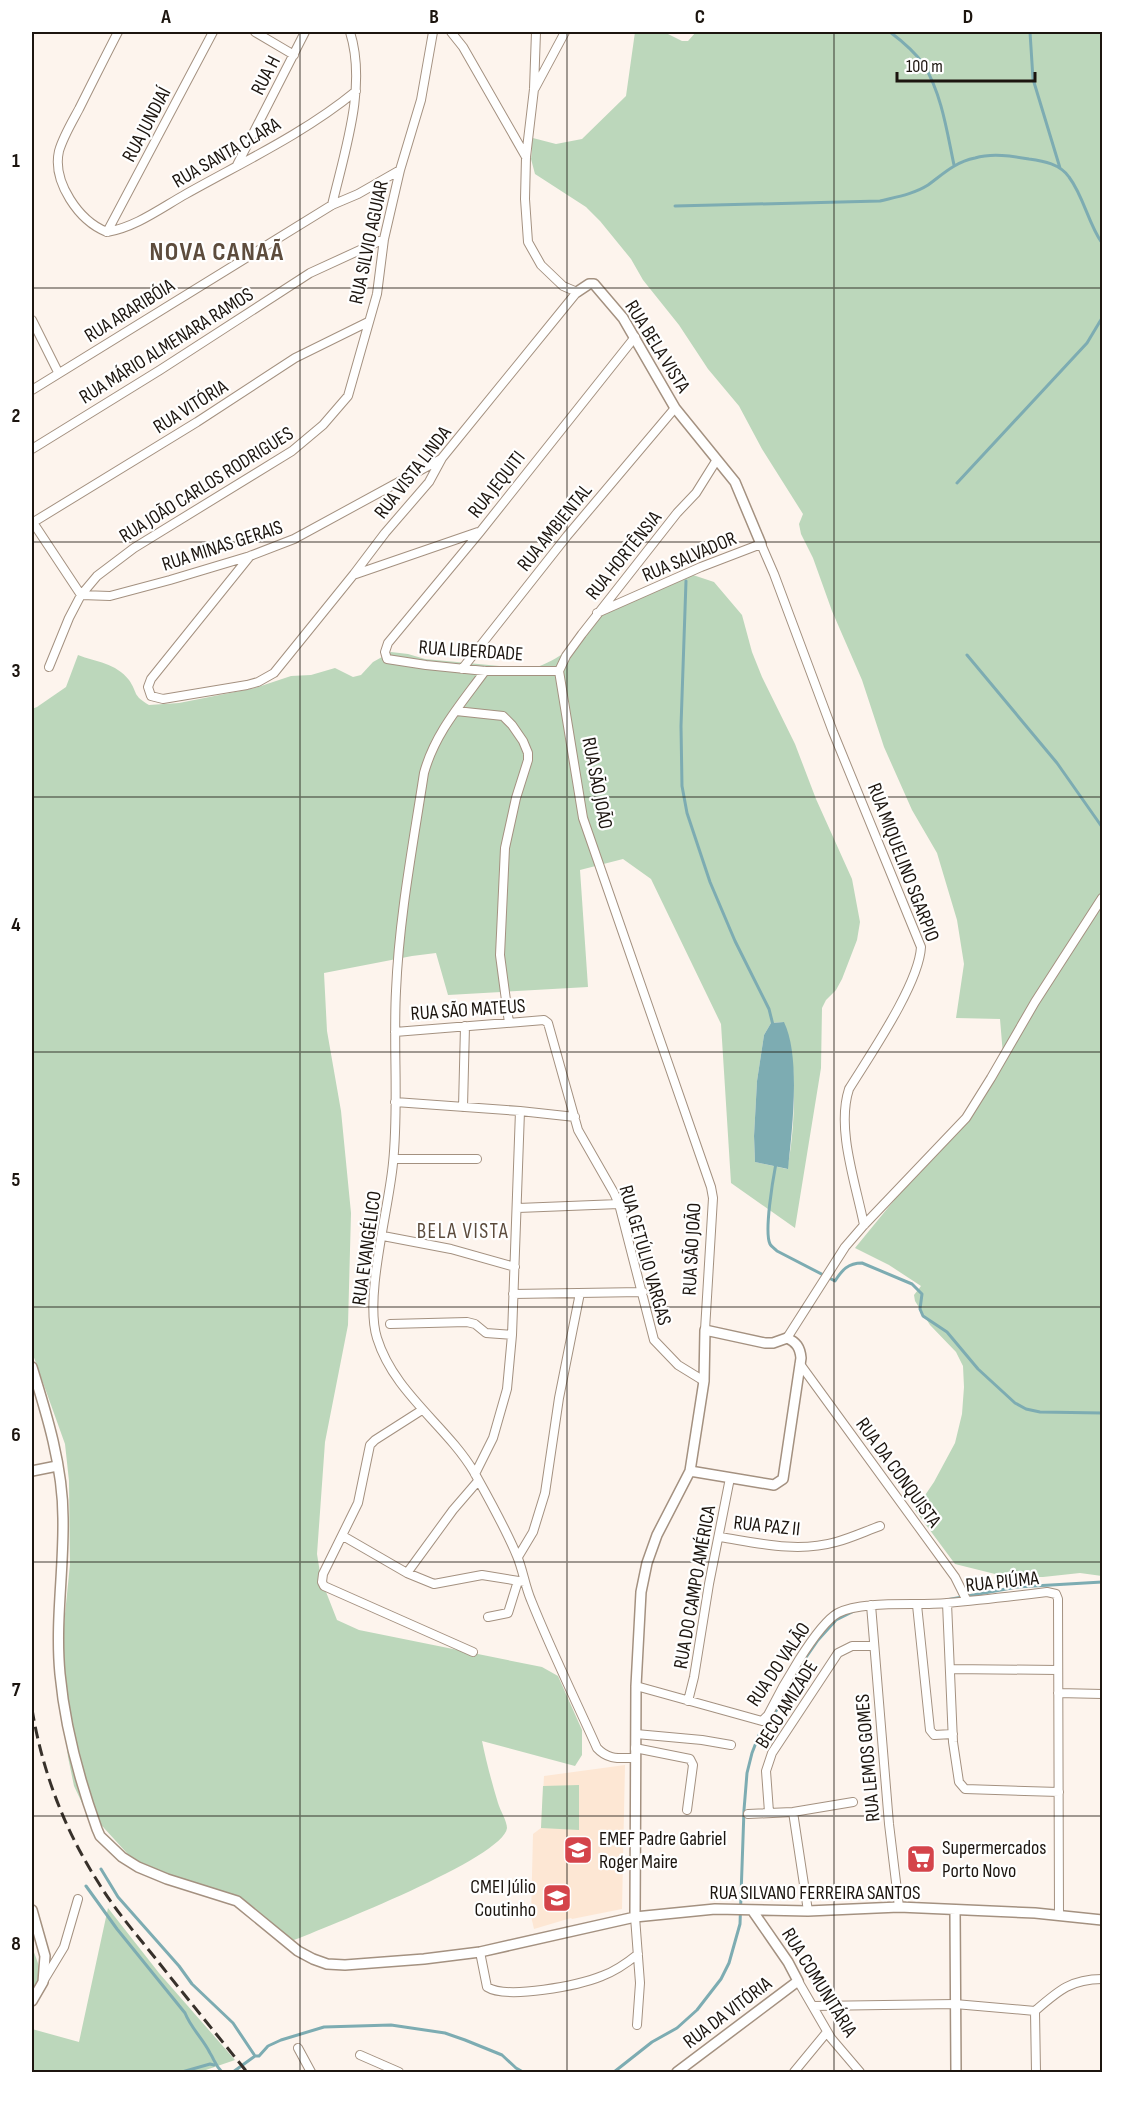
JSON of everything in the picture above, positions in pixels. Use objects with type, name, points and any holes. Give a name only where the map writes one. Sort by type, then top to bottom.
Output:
[{"type":"street","points":[[107,232],[91,224],[77,211],[59,170],[58,161],[61,146],[69,128],[118,32]]},
{"type":"street","name":"RUA JUNDIAÍ","points":[[107,232],[213,32]]},
{"type":"street","points":[[255,32],[294,55]]},
{"type":"street","name":"RUA H","points":[[237,166],[305,32]]},
{"type":"street","points":[[332,205],[356,91],[357,65],[350,32]]},
{"type":"street","name":"RUA SILVIO AGUIAR","points":[[368,322],[377,294],[384,239],[400,170],[420,100],[433,32]]},
{"type":"street","points":[[451,32],[526,157]]},
{"type":"street","points":[[536,32],[534,89],[526,157],[525,200],[528,242],[541,265],[563,285],[577,292]]},
{"type":"street","points":[[534,89],[565,32]]},
{"type":"street","name":"RUA SANTA CLARA","points":[[107,232],[120,230],[130,225],[237,166],[337,106],[356,91]]},
{"type":"street","name":"RUA ARARIBÓIA","points":[[32,390],[332,205],[358,194],[400,170]]},
{"type":"street","name":"RUA MÁRIO ALMENARA RAMOS","points":[[32,449],[310,273],[384,239]]},
{"type":"street","name":"RUA BELA VISTA","points":[[577,292],[589,284],[596,286],[623,318],[675,408],[735,482],[761,544]]},
{"type":"street","name":"RUA VISTA LINDA","points":[[250,556],[151,679],[148,687],[151,696],[163,699],[247,686],[274,673],[385,533],[429,482],[442,458],[577,292]]},
{"type":"street","points":[[32,320],[58,372]]},
{"type":"street","name":"RUA VITÓRIA","points":[[32,522],[197,422],[295,358],[368,322]]},
{"type":"street","name":"RUA JOÃO CARLOS RODRIGUES","points":[[49,667],[81,595],[97,576],[134,548],[292,452],[323,425],[350,391],[368,322]]},
{"type":"street","name":"RUA JEQUITI","points":[[385,652],[388,643],[480,532],[635,337]]},
{"type":"street","name":"RUA AMBIENTAL","points":[[462,669],[567,536],[675,408]]},
{"type":"street","name":"RUA MINAS GERAIS","points":[[81,595],[110,596],[250,556],[294,539],[442,458]]},
{"type":"street","name":"RUA HORTÊNSIA","points":[[560,671],[566,656],[597,614],[696,493],[716,461]]},
{"type":"street","points":[[32,522],[81,595]]},
{"type":"street","points":[[354,574],[480,532]]},
{"type":"street","name":"RUA SALVADOR","points":[[597,614],[701,567],[761,544]]},
{"type":"street","name":"RUA MIQUELINO SGARPIO","points":[[761,544],[833,732],[921,947],[917,970],[849,1089],[846,1100],[844,1129],[864,1225]]},
{"type":"street","name":"RUA LIBERDADE","points":[[385,652],[387,659],[462,669],[560,671]]},
{"type":"street","name":"RUA EVANGÉLICO","points":[[485,671],[445,724],[436,740],[424,773],[404,911],[396,988],[394,1160],[376,1280],[373,1322],[386,1360],[422,1410],[455,1443],[505,1529],[518,1557],[521,1581],[597,1748],[609,1757],[635,1753],[690,1758],[693,1765],[687,1810]]},
{"type":"street","name":"RUA SÃO JOÃO","points":[[560,671],[583,818],[713,1198],[704,1381],[690,1471],[657,1535],[647,1563],[639,1616],[635,1753],[635,1917]]},
{"type":"street","points":[[456,711],[503,717],[512,725],[528,753],[505,848],[500,955],[509,1023]]},
{"type":"street","points":[[705,1330],[765,1343],[787,1338],[839,1256],[864,1225],[966,1118],[992,1078],[1035,1002],[1102,898]]},
{"type":"street","name":"RUA SÃO MATEUS","points":[[395,1032],[544,1020]]},
{"type":"street","name":"RUA GETÚLIO VARGAS","points":[[544,1020],[551,1027],[583,1140],[610,1185],[618,1204],[654,1340],[678,1365],[704,1381]]},
{"type":"street","points":[[463,1107],[465,1026]]},
{"type":"street","points":[[395,1102],[520,1110],[575,1117]]},
{"type":"street","points":[[407,1573],[476,1477],[493,1438],[507,1389],[518,1208],[520,1110]]},
{"type":"street","points":[[394,1160],[477,1159]]},
{"type":"street","points":[[518,1208],[618,1204]]},
{"type":"street","points":[[383,1236],[451,1249],[515,1267]]},
{"type":"street","points":[[513,1294],[643,1292]]},
{"type":"street","points":[[518,1557],[533,1532],[545,1493],[557,1407],[580,1293]]},
{"type":"street","points":[[390,1324],[467,1322],[475,1324],[486,1333],[512,1335]]},
{"type":"street","points":[[690,1471],[774,1485],[783,1479],[800,1364],[798,1345],[787,1338]]},
{"type":"street","name":"RUA DA CONQUISTA","points":[[800,1364],[955,1577],[967,1601]]},
{"type":"street","name":"RUA SILVANO FERREIRA SANTOS","points":[[32,1366],[48,1417],[63,1516],[58,1642],[60,1675],[80,1784],[100,1836],[122,1857],[138,1867],[167,1879],[237,1901],[279,1937],[313,1959],[327,1964],[345,1965],[480,1952],[635,1917],[715,1909],[808,1911],[899,1907],[1059,1915],[1102,1920]]},
{"type":"street","points":[[422,1410],[370,1444],[362,1491],[321,1579],[324,1586],[473,1652]]},
{"type":"street","points":[[32,1471],[57,1466]]},
{"type":"street","name":"RUA DO CAMPO AMÉRICA","points":[[688,1701],[730,1478]]},
{"type":"street","name":"RUA PAZ II","points":[[720,1537],[786,1548],[807,1547],[836,1543],[880,1526]]},
{"type":"street","points":[[343,1536],[407,1573],[434,1584],[482,1575],[521,1581],[508,1613],[488,1617]]},
{"type":"street","name":"RUA PIÚMA","points":[[947,1603],[1047,1592],[1056,1594],[1058,1599],[1058,1670]]},
{"type":"street","points":[[947,1603],[953,1734],[959,1782],[966,1789],[1059,1792]]},
{"type":"street","name":"RUA DO VALÃO","points":[[636,1686],[762,1721],[768,1715],[810,1644],[837,1614],[871,1605],[947,1603]]},
{"type":"street","name":"RUA LEMOS GOMES","points":[[871,1605],[889,1824],[899,1907]]},
{"type":"street","points":[[917,1605],[930,1730],[934,1735],[953,1734]]},
{"type":"street","name":"BECO AMIZADE","points":[[769,1812],[766,1771],[772,1753],[838,1653],[852,1646],[874,1646]]},
{"type":"street","points":[[950,1669],[1058,1670],[1059,1915]]},
{"type":"street","points":[[1058,1693],[1102,1694]]},
{"type":"street","points":[[636,1734],[731,1745]]},
{"type":"street","points":[[748,1814],[793,1812],[853,1802]]},
{"type":"street","points":[[793,1812],[808,1911]]},
{"type":"street","points":[[32,2001],[64,1947],[78,1899]]},
{"type":"street","points":[[32,1910],[45,1956],[43,1982]]},
{"type":"street","name":"RUA COMUNITÁRIA","points":[[752,1910],[788,1962],[827,2032],[858,2072]]},
{"type":"street","points":[[956,1910],[956,2073]]},
{"type":"street","points":[[635,1917],[640,1983],[637,2025]]},
{"type":"street","points":[[480,1952],[487,1987],[491,1990],[514,1992],[573,1985],[623,1967],[638,1954]]},
{"type":"street","points":[[813,2006],[955,2004],[1035,2011],[1061,1989],[1071,1984],[1089,1979],[1102,1979]]},
{"type":"street","name":"RUA DA VITÓRIA","points":[[677,2073],[798,1981]]},
{"type":"street","points":[[1035,2011],[1036,2073]]},
{"type":"street","points":[[794,2073],[827,2032]]},
{"type":"street","points":[[298,2048],[311,2073]]},
{"type":"street","points":[[360,2055],[399,2073]]},
{"type":"shaded area","name":"EMEF Padre Gabriel Roger Maire","points":[[625,1765],[622,1909],[571,1918],[534,1929],[531,1916],[533,1834],[541,1828],[544,1776]]},
{"type":"green space","points":[[635,32],[664,32],[682,41],[688,41],[696,32],[1102,32],[1102,1576],[1080,1573],[1043,1577],[1007,1577],[955,1564],[915,1510],[934,1482],[955,1443],[962,1414],[963,1366],[956,1352],[930,1325],[915,1301],[914,1295],[921,1286],[889,1265],[855,1248],[1000,1071],[1003,1055],[1000,1019],[956,1018],[964,964],[957,920],[937,853],[912,810],[884,747],[862,680],[832,611],[813,558],[801,534],[799,524],[803,514],[762,449],[739,406],[708,369],[679,325],[643,280],[631,259],[586,207],[535,174],[529,137],[556,144],[582,139],[626,96]]},
{"type":"green space","points":[[687,573],[714,582],[742,615],[752,652],[762,677],[795,744],[816,799],[852,879],[860,922],[857,940],[842,979],[822,1008],[821,1068],[795,1228],[731,1183],[721,1024],[651,879],[623,859],[580,870],[588,987],[448,995],[436,953],[324,973],[327,1031],[341,1111],[351,1213],[348,1325],[325,1442],[317,1554],[321,1579],[337,1620],[359,1630],[542,1667],[558,1676],[582,1730],[582,1755],[575,1766],[482,1741],[499,1806],[507,1825],[498,1841],[446,1874],[292,1941],[230,1895],[186,1882],[135,1862],[83,1805],[74,1786],[65,1729],[61,1654],[70,1564],[69,1481],[65,1444],[32,1352],[32,709],[66,687],[78,655],[105,664],[124,674],[138,696],[149,705],[179,703],[255,688],[291,676],[311,675],[335,668],[353,677],[361,675],[373,662],[391,652],[425,659],[530,669],[548,663],[564,653],[592,628],[604,613],[623,599],[643,588]],"holes":[[[783,1022],[792,1053],[794,1094],[792,1136],[787,1169],[755,1162],[754,1136],[757,1081],[764,1035],[771,1023]]]},
{"type":"green space","points":[[579,1785],[579,1830],[541,1828],[543,1786]]},
{"type":"green space","points":[[108,1908],[159,1973],[235,2060],[200,2072],[32,2072],[32,2029],[79,2042]]},
{"type":"green space","points":[[32,1947],[41,1983],[32,2006]]},
{"type":"water","points":[[784,1022],[789,1037],[794,1074],[788,1169],[755,1162],[754,1136],[757,1081],[764,1035],[771,1023]]},
{"type":"waterway","points":[[890,32],[917,56],[930,77],[943,114],[954,165]]},
{"type":"waterway","points":[[1030,32],[1033,79],[1060,168]]},
{"type":"waterway","points":[[675,206],[880,201],[923,188],[961,162],[982,156],[1009,156],[1046,162],[1065,173],[1079,193],[1102,243]]},
{"type":"waterway","points":[[957,483],[1087,343],[1102,318]]},
{"type":"waterway","points":[[686,581],[681,726],[682,786],[687,813],[710,882],[735,941],[769,1009],[773,1025]]},
{"type":"waterway","points":[[967,655],[1057,763],[1102,827]]},
{"type":"waterway","points":[[776,1163],[768,1238],[777,1251],[835,1281],[846,1268],[862,1263],[912,1284],[922,1294],[920,1309],[923,1316],[947,1332],[978,1369],[1015,1403],[1026,1409],[1040,1412],[1102,1413]]},
{"type":"waterway","points":[[946,1600],[1017,1587],[1102,1582]]},
{"type":"waterway","points":[[614,2072],[652,2042],[677,2028],[697,2010],[721,1979],[729,1963],[740,1924],[744,1810],[747,1773],[752,1753],[759,1735],[769,1724],[800,1666],[818,1640],[836,1620],[854,1611]]},
{"type":"waterway","points":[[101,1869],[118,1897],[192,1984],[233,2023],[255,2056]]},
{"type":"waterway","points":[[86,1886],[117,1929],[185,2013],[222,2072]]},
{"type":"waterway","points":[[233,2072],[255,2056],[259,2056],[268,2046],[324,2027],[391,2025],[445,2033],[465,2040],[502,2055],[523,2072]]},
{"type":"waterway","points":[[182,2072],[210,2064],[214,2065]]},
{"type":"railway","points":[[32,1709],[48,1777],[65,1820],[86,1862],[119,1912],[247,2072]]},
{"type":"place","name":"EMEF Padre Gabriel Roger Maire","points":[[578,1850]]},
{"type":"place","name":"Supermercados Porto Novo","points":[[921,1859]]},
{"type":"place","name":"CMEI Júlio Coutinho","points":[[557,1898]]},
{"type":"district","name":"NOVA CANAÃ","points":[[217,251]]},
{"type":"district","name":"BELA VISTA","points":[[463,1231]]}]
